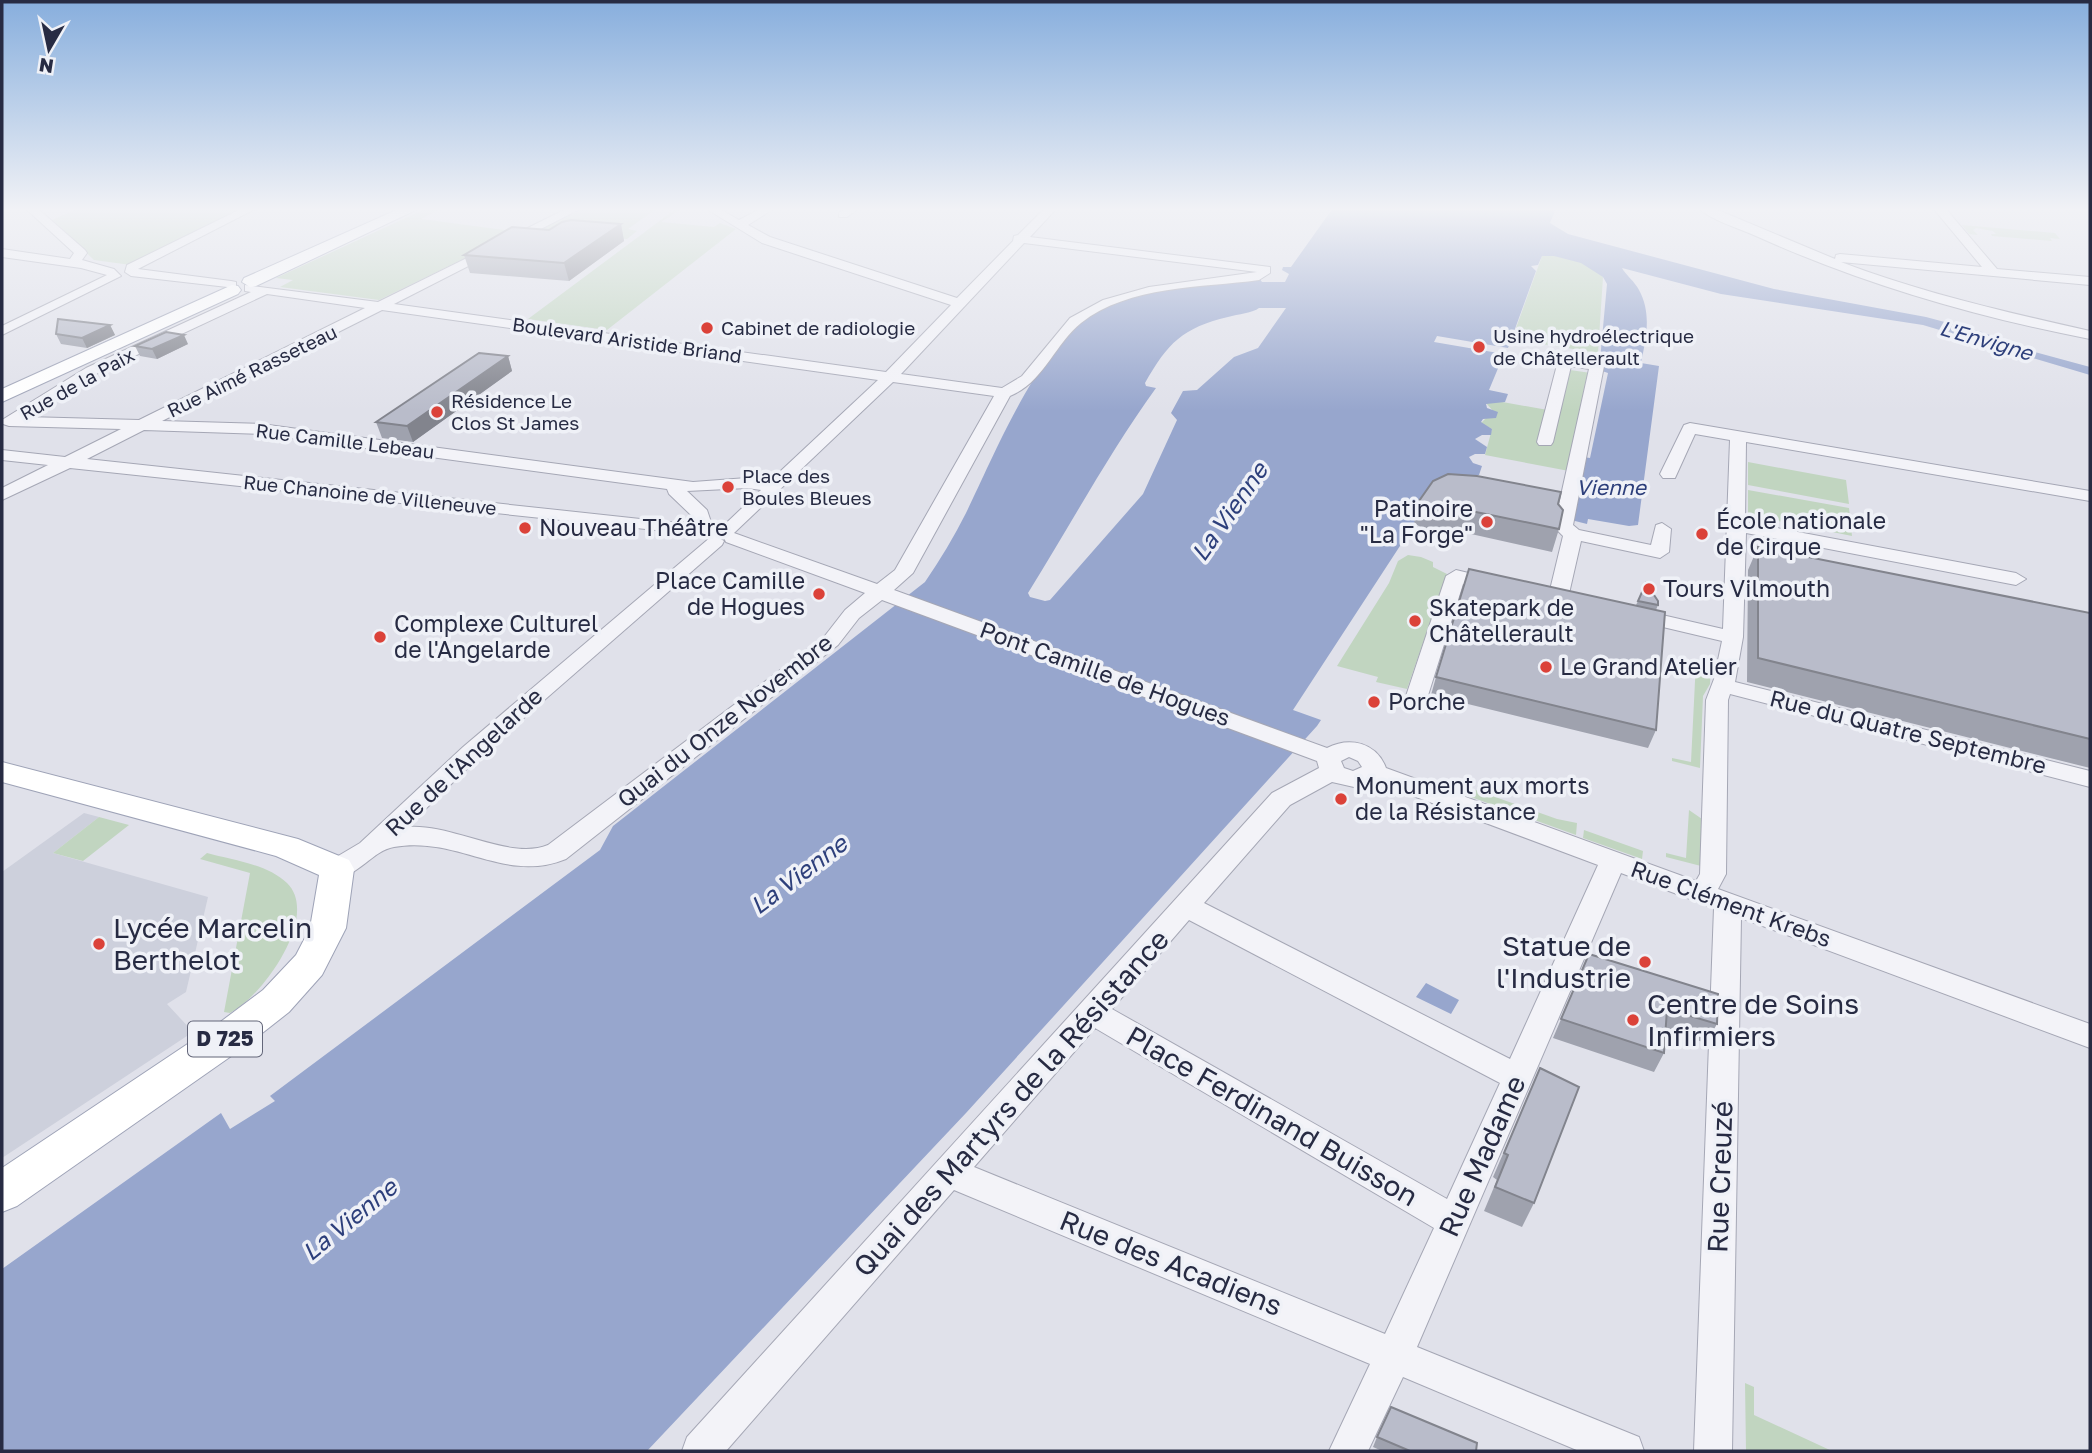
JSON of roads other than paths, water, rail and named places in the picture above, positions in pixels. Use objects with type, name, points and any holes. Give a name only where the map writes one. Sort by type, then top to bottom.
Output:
[{"type":"main road","points":[[2,396],[270,276]]},
{"type":"main road","points":[[2,772],[286,847],[337,869]]},
{"type":"main road","name":"D 725","points":[[2,1192],[233,1034],[276,1001],[309,965],[328,928],[337,869]]},
{"type":"street","points":[[2,331],[109,276]]},
{"type":"street","name":"Boulevard Aristide Briand","points":[[170,276],[1004,393]]},
{"type":"street","name":"Rue Aimé Rasseteau","points":[[2,495],[442,276]]},
{"type":"street","points":[[875,276],[958,303],[983,276]]},
{"type":"street","name":"Quai du Onze Novembre","points":[[378,841],[418,835],[435,836],[528,859],[547,858],[831,640],[852,614],[891,596],[895,581],[908,565],[1004,393],[1023,385],[1064,331],[1086,313],[1142,292],[1259,276]]},
{"type":"street","points":[[1868,276],[1919,294],[2090,335]]},
{"type":"street","points":[[2034,276],[2090,281]]},
{"type":"street","name":"Rue de la Paix","points":[[6,422],[91,371],[246,287]]},
{"type":"street","name":"Rue de l'Angelarde","points":[[337,869],[378,841],[471,752],[776,486],[890,376],[958,303]]},
{"type":"street","points":[[1545,442],[1566,361],[1597,366],[1568,519],[1558,598]]},
{"type":"street","name":"Rue Camille Lebeau","points":[[6,422],[261,429],[686,486]]},
{"type":"street","points":[[1670,474],[1690,428],[2090,496]]},
{"type":"street","points":[[1737,444],[1907,479]]},
{"type":"street","name":"Rue Creuzé","points":[[1713,1451],[1713,874],[1717,700],[1725,686],[1733,636],[1737,444]]},
{"type":"street","name":"Rue Chanoine de Villeneuve","points":[[2,454],[719,533]]},
{"type":"street","points":[[776,486],[747,482],[686,486],[675,490],[719,533],[891,596]]},
{"type":"street","points":[[1568,519],[1660,552],[1662,529]]},
{"type":"street","points":[[1735,526],[2016,579]]},
{"type":"street","points":[[1413,705],[1456,576],[1580,603]]},
{"type":"street","name":"Pont Camille de Hogues","points":[[891,596],[1306,748],[1331,764]]},
{"type":"street","points":[[1616,611],[1733,636]]},
{"type":"street","name":"Rue du Quatre Septembre","points":[[1725,686],[2090,779]]},
{"type":"street","name":"Rue Clément Krebs","points":[[1331,764],[1344,749],[1358,751],[1373,763],[1373,772],[2090,1035]]},
{"type":"street","name":"Quai des Martyrs de la Résistance","points":[[701,1451],[1281,799],[1314,779],[1331,764]]},
{"type":"street","name":"Rue Madame","points":[[1348,1451],[1613,861]]},
{"type":"street","points":[[1186,906],[1517,1077]]},
{"type":"street","name":"Place Ferdinand Buisson","points":[[1091,1011],[1452,1221]]},
{"type":"street","name":"Rue des Acadiens","points":[[949,1172],[1625,1451]]},
{"type":"water","name":"La Vienne","points":[[1288,276],[1534,276],[1508,348],[1437,336],[1434,342],[1504,354],[1489,390],[1508,394],[1505,402],[1486,404],[1487,408],[1498,412],[1496,418],[1483,419],[1481,422],[1492,429],[1491,435],[1482,435],[1475,439],[1487,447],[1485,454],[1469,457],[1473,463],[1482,466],[1479,475],[1467,475],[1428,503],[1293,710],[1321,720],[1317,726],[966,1113],[647,1451],[2,1451],[2,1269],[221,1113],[230,1129],[275,1101],[270,1096],[600,850],[613,826],[925,582],[961,522],[1019,404],[1054,350],[1073,329],[1093,314],[1112,305],[1153,292],[1259,278],[1262,282],[1285,282]],"holes":[[[1259,308],[1286,308],[1258,348],[1234,357],[1197,390],[1183,391],[1171,413],[1177,420],[1143,494],[1050,600],[1030,597],[1028,593],[1090,489],[1156,388],[1146,386],[1145,383],[1169,347],[1188,332],[1212,321]]]},
{"type":"water","name":"Vienne","points":[[1601,276],[1628,276],[1637,287],[1647,317],[1641,363],[1659,366],[1638,525],[1588,519],[1587,524],[1571,520],[1584,457],[1590,458],[1608,373],[1602,371],[1604,362],[1600,360],[1607,284]]},
{"type":"water","name":"L'Envigne","points":[[1652,276],[1725,276],[1774,289],[1926,317],[2090,367],[2090,375],[1923,325],[1721,294]]},
{"type":"water","points":[[1426,983],[1459,1000],[1451,1014],[1416,997]]},
{"type":"place","name":"Cabinet de radiologie","points":[[707,328]]},
{"type":"place","name":"Usine hydroélectrique de Châtellerault","points":[[1479,347]]},
{"type":"place","name":"Résidence Le Clos St James","points":[[437,412]]},
{"type":"place","name":"Place des Boules Bleues","points":[[728,487]]},
{"type":"place","name":"Patinoire \"La Forge\"","points":[[1487,522]]},
{"type":"place","name":"Nouveau Théâtre","points":[[525,528]]},
{"type":"place","name":"École nationale de Cirque","points":[[1702,534]]},
{"type":"place","name":"Tours Vilmouth","points":[[1649,589]]},
{"type":"place","name":"Place Camille de Hogues","points":[[819,594]]},
{"type":"place","name":"Skatepark de Châtellerault","points":[[1415,621]]},
{"type":"place","name":"Complexe Culturel de l'Angelarde","points":[[380,637]]},
{"type":"place","name":"Le Grand Atelier","points":[[1546,667]]},
{"type":"place","name":"Porche","points":[[1374,702]]},
{"type":"place","name":"Monument aux morts de la Résistance","points":[[1341,799]]},
{"type":"place","name":"Lycée Marcelin Berthelot","points":[[99,944]]},
{"type":"place","name":"Statue de l'Industrie","points":[[1645,962]]},
{"type":"place","name":"Centre de Soins Infirmiers","points":[[1633,1020]]}]
